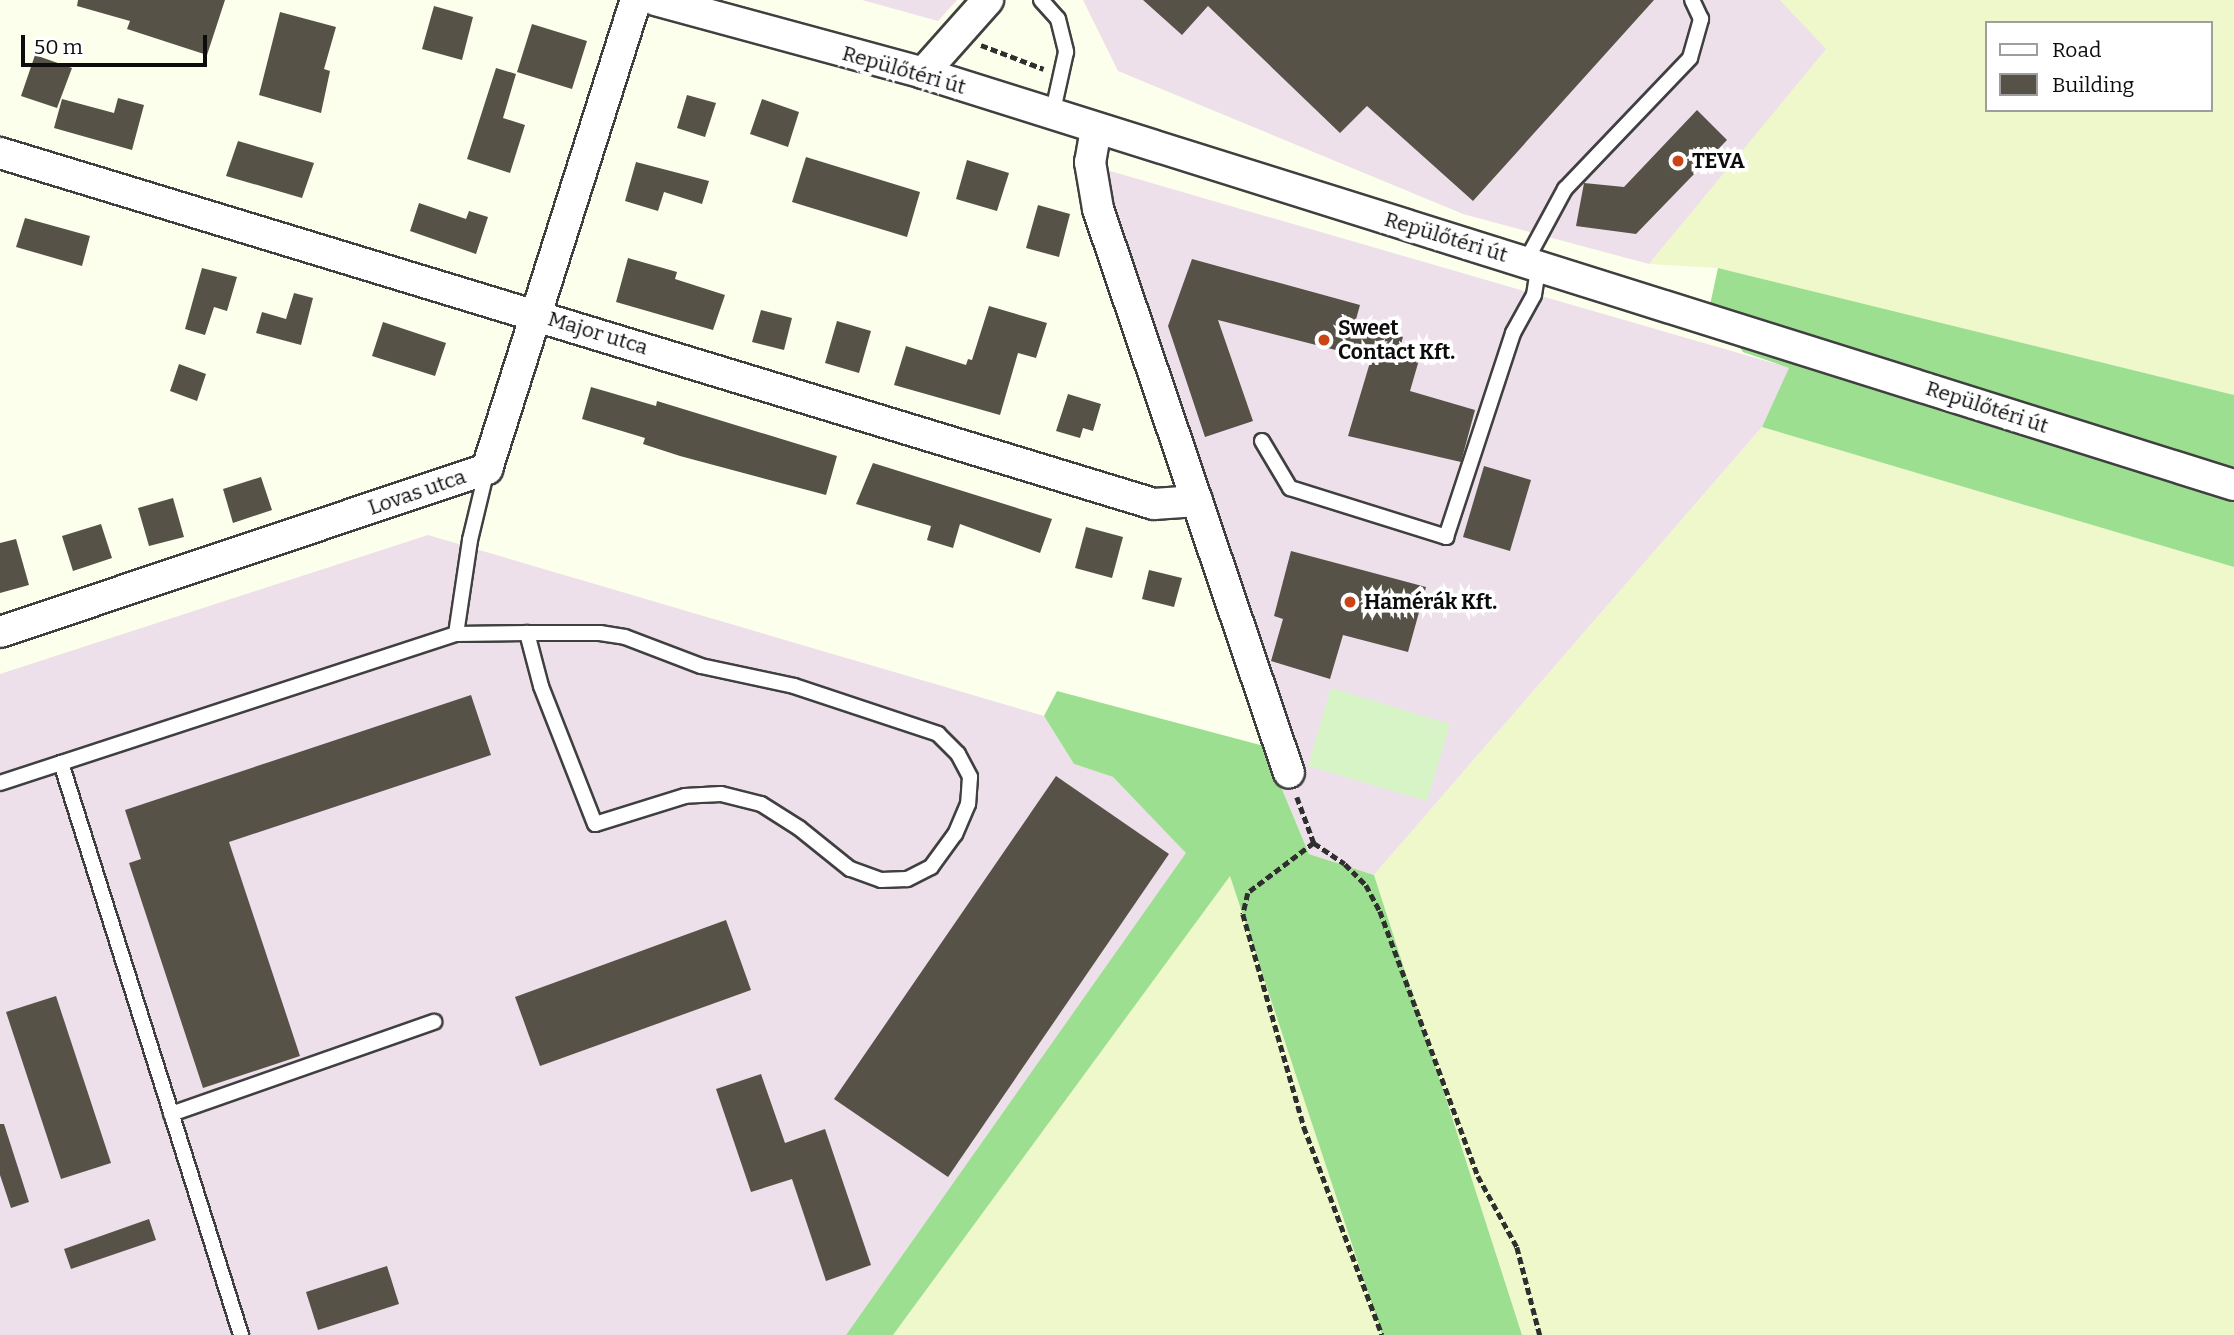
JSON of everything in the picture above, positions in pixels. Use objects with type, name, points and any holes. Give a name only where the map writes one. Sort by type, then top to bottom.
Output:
[{"type":"street","name":"Lovas utca","points":[[0,632],[487,469],[636,0]]},
{"type":"street","name":"Repülőtéri út","points":[[655,0],[923,73],[2234,485]]},
{"type":"street","points":[[923,73],[988,0]]},
{"type":"street","points":[[1096,129],[1090,162],[1098,209],[1289,773]]},
{"type":"street","name":"Major utca","points":[[0,153],[1154,503],[1197,501]]},
{"type":"lane","points":[[1041,0],[1064,33],[1062,74],[1052,115]]},
{"type":"lane","points":[[1262,441],[1290,488],[1446,537],[1513,333],[1534,295],[1532,263],[1565,189],[1690,58],[1701,19],[1692,0]]},
{"type":"lane","points":[[456,634],[470,540],[487,469]]},
{"type":"lane","points":[[0,783],[456,634],[527,633],[625,637],[701,666],[794,686],[938,734],[958,754],[970,777],[968,804],[955,834],[931,867],[907,879],[866,877],[761,804],[721,794],[685,796],[595,824],[541,687],[527,633]]},
{"type":"lane","points":[[61,763],[241,1335]]},
{"type":"lane","points":[[171,1114],[434,1022]]},
{"type":"path","points":[[958,34],[1006,58],[1062,74]]},
{"type":"path","points":[[1289,773],[1314,844],[1346,864],[1366,884],[1380,911],[1478,1176],[1517,1247],[1540,1335]]},
{"type":"path","points":[[1314,844],[1248,892],[1243,914],[1304,1127],[1382,1335]]},
{"type":"shaded area","points":[[862,0],[957,0],[938,21]]},
{"type":"shaded area","points":[[1083,0],[1780,0],[1827,49],[1649,264],[1463,214],[1118,71]]},
{"type":"shaded area","points":[[1093,166],[1790,368],[1762,427],[1374,875],[1309,854],[1264,746]]},
{"type":"shaded area","points":[[428,535],[1044,716],[1074,764],[1113,777],[1187,853],[846,1335],[0,1335],[0,674]]},
{"type":"green space","points":[[1780,0],[2234,0],[2234,395],[1718,268],[1649,264],[1826,49]]},
{"type":"green space","points":[[1718,268],[2234,395],[2234,567],[1762,427],[1789,368],[1743,352],[1710,305]]},
{"type":"green space","points":[[1762,427],[2234,567],[2234,1335],[1522,1335],[1374,875]]},
{"type":"green space","points":[[1331,688],[1450,724],[1427,801],[1308,766]]},
{"type":"green space","points":[[1057,691],[1264,746],[1309,854],[1374,875],[1522,1335],[1382,1335],[1230,876],[893,1335],[846,1335],[1186,853],[1113,777],[1074,764],[1044,716]]},
{"type":"green space","points":[[1230,875],[1382,1335],[893,1335]]},
{"type":"building","points":[[78,0],[225,0],[207,55],[127,29],[130,21],[77,6]]},
{"type":"building","points":[[1143,0],[1654,0],[1473,201],[1367,106],[1340,133],[1208,6],[1182,35]]},
{"type":"building","points":[[434,6],[473,17],[462,60],[422,49]]},
{"type":"building","points":[[280,12],[336,27],[324,69],[330,71],[321,113],[259,95]]},
{"type":"building","points":[[532,24],[587,41],[572,89],[517,72]]},
{"type":"building","points":[[35,55],[72,68],[57,108],[21,96]]},
{"type":"building","points":[[496,68],[516,74],[503,118],[525,125],[510,173],[467,159]]},
{"type":"building","points":[[687,95],[716,103],[705,137],[677,128]]},
{"type":"building","points":[[118,98],[144,105],[132,150],[54,128],[62,99],[114,113]]},
{"type":"building","points":[[762,99],[799,112],[788,147],[750,134]]},
{"type":"building","name":"TEVA","points":[[1697,110],[1727,140],[1636,234],[1576,226],[1584,183],[1624,187]]},
{"type":"building","points":[[238,141],[314,163],[302,198],[226,176]]},
{"type":"building","points":[[806,157],[920,192],[907,237],[792,202]]},
{"type":"building","points":[[967,160],[1009,173],[997,211],[956,199]]},
{"type":"building","points":[[636,162],[709,181],[702,204],[664,192],[658,211],[625,201]]},
{"type":"building","points":[[419,203],[466,219],[469,211],[488,217],[476,254],[410,231]]},
{"type":"building","points":[[1038,205],[1070,214],[1059,257],[1026,248]]},
{"type":"building","points":[[25,218],[90,236],[82,266],[16,247]]},
{"type":"building","points":[[628,258],[677,272],[675,279],[725,295],[713,330],[616,302]]},
{"type":"building","name":"Sweet Contact Kft.","points":[[1192,259],[1360,305],[1355,323],[1403,337],[1398,354],[1419,360],[1410,391],[1475,410],[1461,462],[1348,436],[1371,359],[1218,320],[1253,421],[1205,437],[1168,326]]},
{"type":"building","points":[[202,268],[237,277],[227,311],[214,307],[205,335],[185,329]]},
{"type":"building","points":[[294,293],[313,298],[301,345],[256,333],[262,312],[286,319]]},
{"type":"building","points":[[989,306],[1047,323],[1036,358],[1018,353],[1000,415],[894,385],[906,346],[966,365],[968,359],[972,360]]},
{"type":"building","points":[[761,310],[792,318],[784,350],[752,342]]},
{"type":"building","points":[[837,321],[871,331],[859,373],[825,363]]},
{"type":"building","points":[[383,322],[446,343],[435,376],[372,356]]},
{"type":"building","points":[[179,364],[206,374],[197,401],[170,391]]},
{"type":"building","points":[[591,387],[656,406],[657,401],[837,456],[826,495],[680,456],[643,444],[645,438],[582,419]]},
{"type":"building","points":[[1068,394],[1101,404],[1093,431],[1083,428],[1080,438],[1056,431]]},
{"type":"building","points":[[873,463],[1052,519],[1040,553],[960,524],[953,548],[927,540],[931,526],[856,504]]},
{"type":"building","points":[[1484,466],[1531,480],[1510,551],[1463,537]]},
{"type":"building","points":[[261,477],[272,510],[233,523],[223,489]]},
{"type":"building","points":[[173,498],[184,537],[149,546],[138,508]]},
{"type":"building","points":[[101,524],[112,558],[73,571],[62,536]]},
{"type":"building","points":[[1086,527],[1123,537],[1112,578],[1075,568]]},
{"type":"building","points":[[16,539],[29,585],[0,593],[0,543]]},
{"type":"building","name":"Hamérák Kft.","points":[[1291,551],[1426,587],[1408,652],[1343,635],[1330,679],[1271,661],[1283,619],[1274,616]]},
{"type":"building","points":[[1149,570],[1182,578],[1174,607],[1142,599]]},
{"type":"building","points":[[471,695],[491,755],[229,842],[300,1056],[203,1088],[129,863],[141,859],[125,810]]},
{"type":"building","points":[[1056,776],[1169,854],[948,1177],[834,1099]]},
{"type":"building","points":[[726,920],[751,990],[540,1066],[515,997]]},
{"type":"building","points":[[56,996],[111,1163],[61,1179],[6,1012]]},
{"type":"building","points":[[761,1074],[785,1143],[825,1129],[871,1265],[826,1281],[792,1179],[751,1192],[716,1089]]},
{"type":"building","points":[[0,1124],[4,1124],[29,1202],[11,1208],[0,1175]]},
{"type":"building","points":[[149,1219],[156,1240],[71,1269],[64,1249]]},
{"type":"building","points":[[387,1266],[399,1304],[318,1330],[306,1292]]},
{"type":"place","name":"TEVA","points":[[1678,161]]},
{"type":"place","name":"Sweet Contact Kft.","points":[[1324,340]]},
{"type":"place","name":"Hamérák Kft.","points":[[1350,602]]}]
